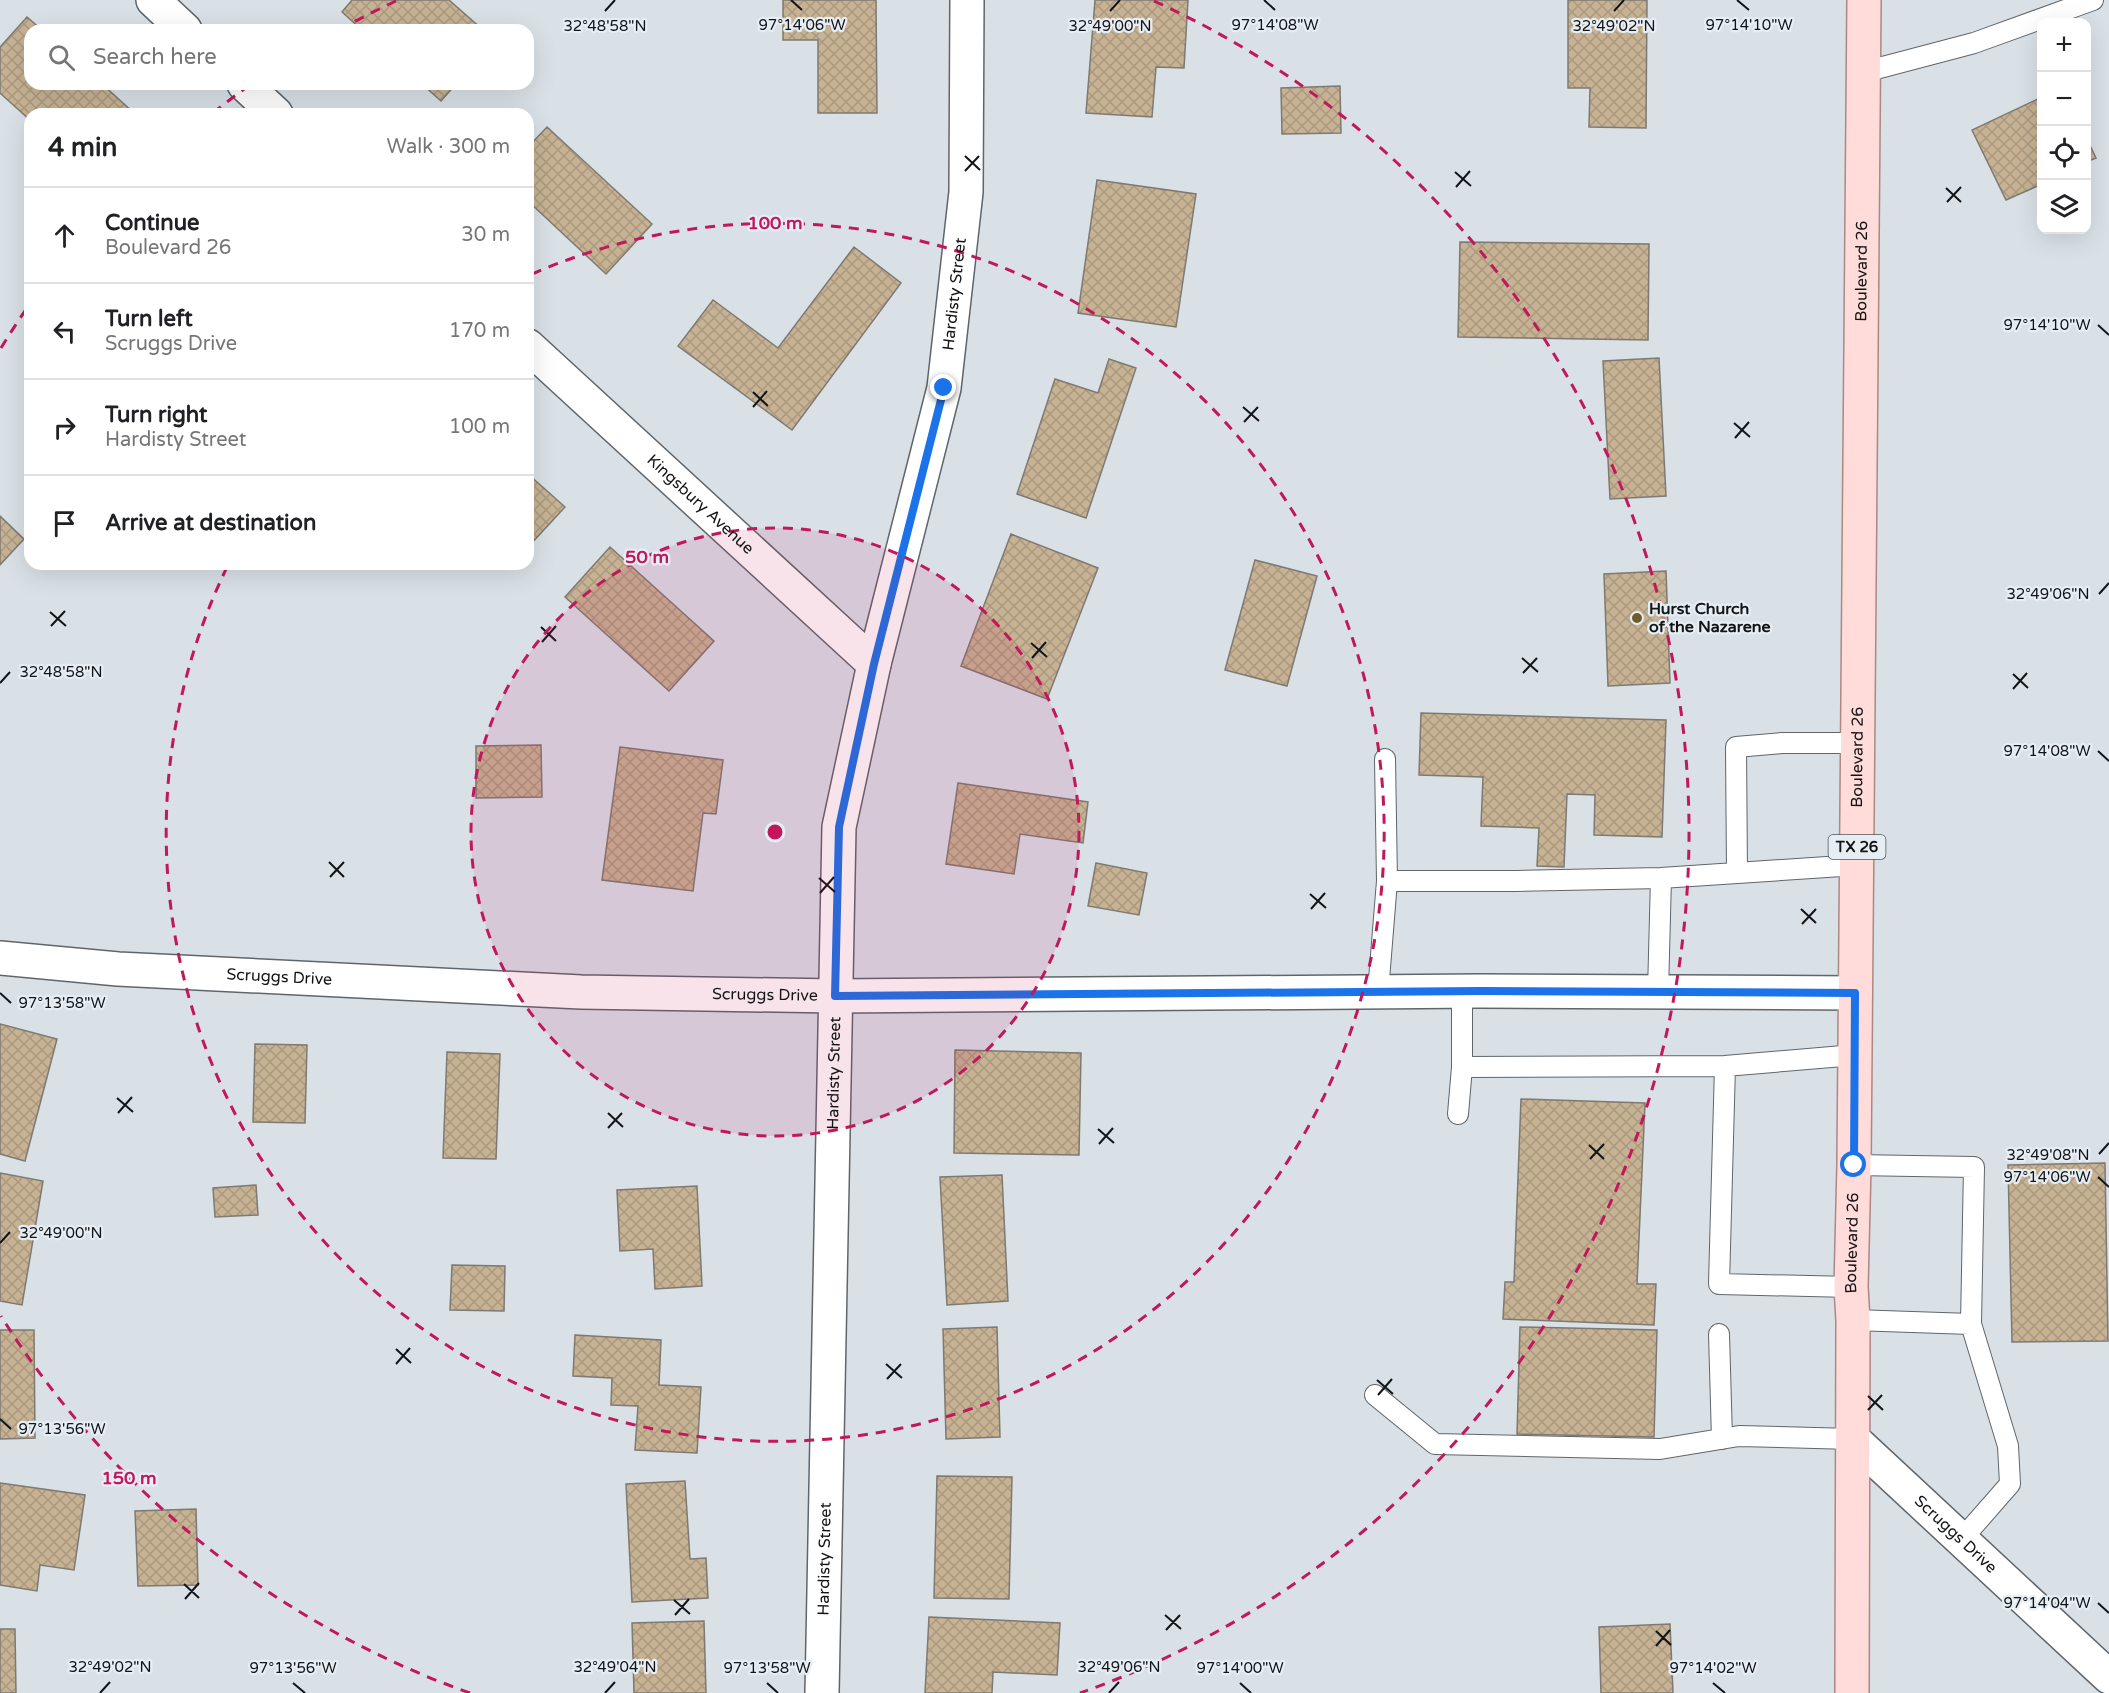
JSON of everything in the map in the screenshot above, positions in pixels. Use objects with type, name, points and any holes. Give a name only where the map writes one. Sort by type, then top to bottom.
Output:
[{"type":"main road","name":"Boulevard 26","points":[[1852,1693],[1853,1320],[1851,1287],[1864,0]]},
{"type":"street","points":[[153,0],[179,24]]},
{"type":"street","name":"Hardisty Street","points":[[822,1693],[839,827],[874,664],[944,388],[966,192],[967,0]]},
{"type":"street","points":[[250,90],[270,108]]},
{"type":"street","name":"Kingsbury Avenue","points":[[534,352],[874,664]]},
{"type":"street","name":"Scruggs Drive","points":[[0,958],[118,969],[581,992],[835,996],[1378,992],[1855,993]]},
{"type":"street","name":"Scruggs Drive","points":[[1852,1439],[2109,1677]]},
{"type":"lane","points":[[1864,72],[1974,43],[2093,0]]},
{"type":"lane","points":[[1737,872],[1736,747],[1782,743],[1857,743]]},
{"type":"lane","points":[[1378,992],[1387,880],[1385,759]]},
{"type":"lane","points":[[1387,880],[1516,881],[1661,878],[1857,865]]},
{"type":"lane","points":[[1658,992],[1661,878]]},
{"type":"lane","points":[[1458,1114],[1462,1067],[1462,992]]},
{"type":"lane","points":[[1462,1067],[1725,1066],[1855,1055]]},
{"type":"lane","points":[[1725,1066],[1719,1284],[1851,1287]]},
{"type":"lane","points":[[1854,1165],[1974,1167],[1971,1324],[2008,1446],[2010,1484],[1961,1540]]},
{"type":"lane","points":[[1853,1320],[1971,1324]]},
{"type":"lane","points":[[1719,1334],[1722,1439]]},
{"type":"lane","points":[[1375,1395],[1435,1444],[1660,1449],[1739,1436],[1852,1439]]},
{"type":"building","points":[[352,0],[449,0],[476,24],[355,24],[342,12]]},
{"type":"building","points":[[783,0],[876,0],[877,113],[818,113],[818,40],[783,40]]},
{"type":"building","points":[[1095,0],[1188,0],[1184,68],[1156,67],[1152,117],[1086,113]]},
{"type":"building","points":[[1568,0],[1647,0],[1646,128],[1589,127],[1590,88],[1568,88]]},
{"type":"building","points":[[27,17],[35,24],[24,24],[24,90],[109,90],[128,108],[24,108],[24,115],[0,93],[0,47]]},
{"type":"building","points":[[1340,86],[1341,133],[1282,134],[1281,88]]},
{"type":"building","points":[[429,90],[451,90],[441,101]]},
{"type":"building","points":[[2037,99],[2037,186],[2006,200],[1972,130]]},
{"type":"building","points":[[547,127],[652,224],[606,274],[534,207],[534,141]]},
{"type":"building","points":[[2091,148],[2096,158],[2091,160]]},
{"type":"building","points":[[1097,180],[1196,194],[1176,327],[1078,313]]},
{"type":"building","points":[[1460,242],[1649,244],[1648,340],[1458,337]]},
{"type":"building","points":[[854,247],[901,283],[792,430],[678,346],[713,300],[778,348]]},
{"type":"building","points":[[1659,358],[1666,496],[1610,499],[1603,361]]},
{"type":"building","points":[[1109,359],[1136,368],[1086,518],[1017,494],[1055,379],[1098,393]]},
{"type":"building","points":[[534,479],[565,507],[534,541]]},
{"type":"building","points":[[0,516],[24,539],[0,565]]},
{"type":"building","points":[[1011,534],[1098,568],[1047,699],[961,666]]},
{"type":"building","points":[[610,547],[714,641],[669,691],[565,597]]},
{"type":"building","points":[[1255,560],[1317,576],[1287,686],[1225,670]]},
{"type":"building","points":[[1666,571],[1670,683],[1608,686],[1604,574]]},
{"type":"building","points":[[1421,713],[1666,720],[1662,837],[1594,835],[1595,795],[1567,794],[1564,867],[1537,866],[1539,828],[1481,826],[1483,777],[1419,775]]},
{"type":"building","points":[[541,745],[542,797],[476,798],[476,746]]},
{"type":"building","points":[[620,747],[723,760],[716,814],[703,813],[693,891],[602,880]]},
{"type":"building","points":[[958,783],[1088,802],[1083,843],[1020,834],[1014,874],[946,864]]},
{"type":"building","points":[[1096,863],[1147,873],[1139,915],[1088,906]]},
{"type":"building","points":[[0,1024],[57,1039],[25,1161],[0,1154]]},
{"type":"building","points":[[255,1044],[307,1045],[305,1123],[253,1122]]},
{"type":"building","points":[[955,1050],[1081,1053],[1079,1155],[954,1153]]},
{"type":"building","points":[[447,1052],[500,1054],[496,1159],[443,1158]]},
{"type":"building","points":[[1521,1099],[1645,1103],[1637,1284],[1656,1284],[1654,1325],[1503,1319],[1505,1282],[1514,1282]]},
{"type":"building","points":[[2105,1163],[2108,1341],[2012,1342],[2008,1165]]},
{"type":"building","points":[[0,1173],[43,1181],[22,1305],[0,1301]]},
{"type":"building","points":[[1002,1175],[1008,1301],[947,1305],[940,1177]]},
{"type":"building","points":[[256,1185],[258,1215],[215,1217],[213,1188]]},
{"type":"building","points":[[697,1186],[702,1286],[655,1289],[653,1249],[620,1251],[617,1190]]},
{"type":"building","points":[[452,1265],[505,1266],[504,1311],[450,1310]]},
{"type":"building","points":[[997,1327],[1000,1437],[946,1439],[943,1329]]},
{"type":"building","points":[[1520,1327],[1657,1330],[1654,1437],[1517,1434]]},
{"type":"building","points":[[0,1330],[34,1330],[35,1438],[0,1439]]},
{"type":"building","points":[[575,1335],[661,1340],[659,1385],[701,1387],[697,1453],[635,1450],[638,1406],[611,1405],[612,1378],[573,1376]]},
{"type":"building","points":[[937,1476],[1012,1477],[1009,1599],[934,1598]]},
{"type":"building","points":[[685,1481],[690,1559],[706,1558],[708,1598],[632,1602],[626,1484]]},
{"type":"building","points":[[0,1483],[85,1495],[74,1570],[40,1565],[37,1591],[0,1585]]},
{"type":"building","points":[[196,1509],[198,1585],[138,1586],[135,1511]]},
{"type":"building","points":[[929,1617],[1060,1623],[1057,1675],[993,1672],[992,1693],[925,1693]]},
{"type":"building","points":[[704,1621],[706,1693],[634,1693],[632,1623]]},
{"type":"building","points":[[1670,1624],[1673,1693],[1601,1693],[1599,1627]]},
{"type":"building","points":[[0,1629],[15,1629],[16,1693],[0,1693]]},
{"type":"place","name":"Hurst Church of the Nazarene","points":[[1637,618]]},
{"type":"route","points":[[944,388],[874,664],[839,827],[835,996],[1480,991],[1855,993],[1854,1165]]}]
